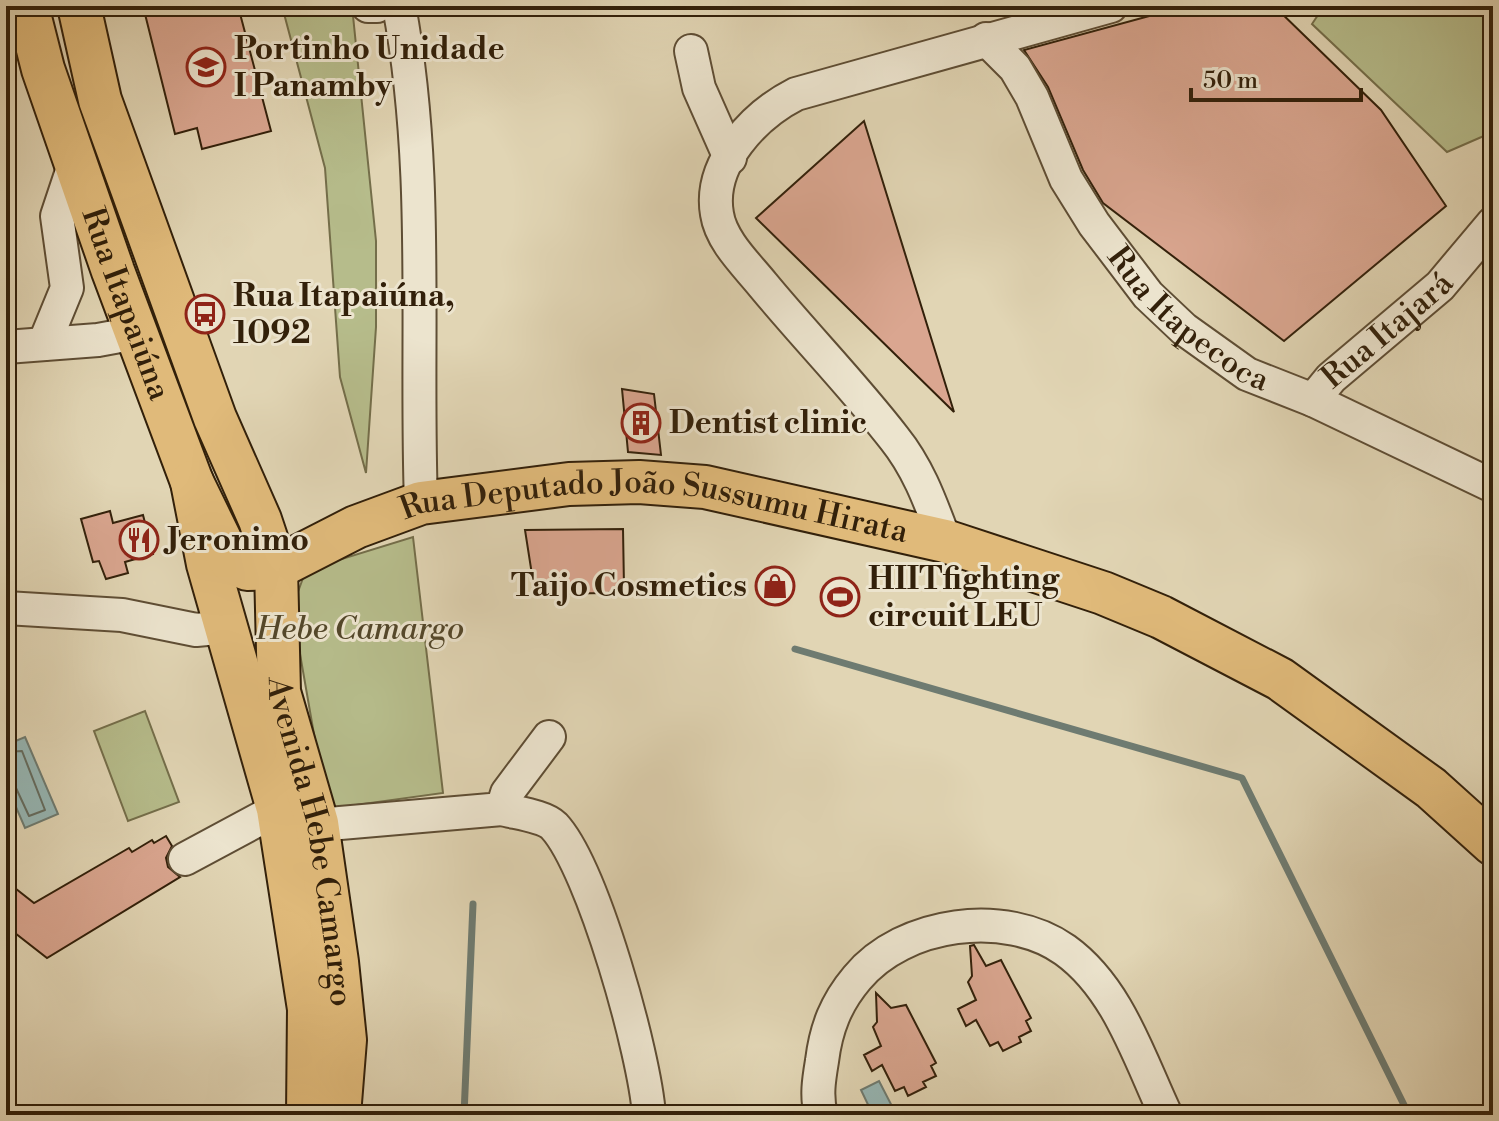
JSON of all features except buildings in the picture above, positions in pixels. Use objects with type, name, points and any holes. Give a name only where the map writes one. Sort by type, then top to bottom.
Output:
[{"type":"main road","name":"Rua Itapaiúna","points":[[27,6],[43,69],[75,162],[192,482],[208,564],[224,614]]},
{"type":"main road","name":"Rua Itapaiúna","points":[[79,6],[100,100],[151,246],[215,418],[260,520],[276,568]]},
{"type":"main road","points":[[97,224],[113,243],[138,249],[151,246]]},
{"type":"main road","points":[[192,482],[230,560],[247,569],[276,568]]},
{"type":"main road","name":"Rua Deputado João Sussumu Hirata","points":[[276,568],[356,527],[421,503],[569,484],[639,482],[732,493],[945,541],[1132,605],[1280,679],[1418,779],[1493,844]]},
{"type":"main road","name":"Rua Deputado João Sussumu Hirata","points":[[260,520],[271,531],[287,535],[356,527]]},
{"type":"main road","name":"Avenida Hebe Camargo","points":[[276,568],[279,692],[309,1009],[308,1115]]},
{"type":"main road","name":"Avenida Hebe Camargo","points":[[224,614],[292,820],[345,1040],[339,1115]]},
{"type":"street","points":[[368,6],[377,6]]},
{"type":"street","points":[[399,6],[417,134],[420,190],[418,368],[421,503]]},
{"type":"street","points":[[945,541],[925,487],[895,439],[755,275],[722,228],[717,215],[717,193],[739,140],[753,124],[796,94],[1111,6]]},
{"type":"street","name":"Rua Itapecoca","points":[[986,39],[1015,68],[1032,97],[1066,179],[1148,295],[1184,329],[1247,374],[1313,400],[1493,486]]},
{"type":"street","points":[[691,51],[699,88],[730,158]]},
{"type":"street","points":[[44,344],[67,288],[57,216],[75,162]]},
{"type":"street","name":"Rua Itajará","points":[[1313,400],[1331,378],[1440,286],[1493,223]]},
{"type":"street","points":[[6,347],[98,340],[136,333]]},
{"type":"street","points":[[6,608],[122,615],[196,630],[224,614]]},
{"type":"street","points":[[502,809],[507,793],[549,737]]},
{"type":"street","points":[[185,859],[292,820],[502,809],[552,823],[567,845],[588,894],[634,1029],[649,1115]]},
{"type":"street","points":[[821,1115],[817,1090],[826,1032],[836,1008],[858,976],[911,941],[972,926],[1028,932],[1064,949],[1083,967],[1112,1001],[1166,1115]]},
{"type":"green space","points":[[282,6],[352,6],[376,241],[376,327],[366,473],[340,377],[325,168]]},
{"type":"green space","points":[[1324,6],[1493,6],[1493,132],[1447,152],[1312,24]]},
{"type":"green space","name":"Hebe Camargo","points":[[413,537],[443,793],[327,809],[292,608],[306,570]]},
{"type":"green space","points":[[145,711],[179,802],[128,821],[94,731]]},
{"type":"water","points":[[25,737],[58,814],[25,828],[6,784],[6,745]]},
{"type":"water","points":[[879,1081],[894,1110],[873,1115],[861,1090]]},
{"type":"waterway","points":[[795,649],[1242,778],[1409,1115]]},
{"type":"waterway","points":[[464,1115],[473,904]]},
{"type":"place","name":"Portinho Unidade I Panamby","points":[[206,67]]},
{"type":"place","name":"Rua Itapaiúna, 1092","points":[[205,314]]},
{"type":"place","name":"Dentist clinic","points":[[641,423]]},
{"type":"place","name":"Jeronimo","points":[[139,540]]},
{"type":"place","name":"Taijo Cosmetics","points":[[775,586]]},
{"type":"place","name":"HIITfighting circuit LEU","points":[[840,597]]}]
